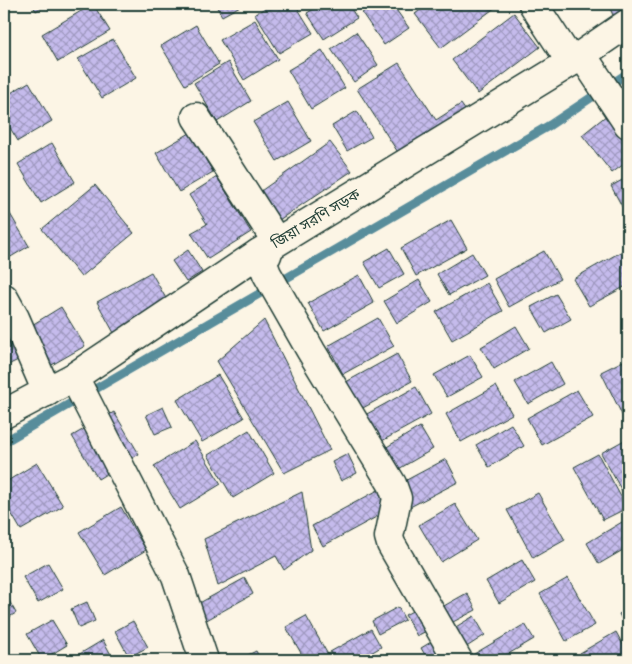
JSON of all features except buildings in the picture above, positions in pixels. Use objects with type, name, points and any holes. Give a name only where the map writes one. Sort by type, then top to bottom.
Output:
[{"type":"street","points":[[533,4],[628,124]]},
{"type":"street","name":"জিয়া সরণি সড়ক","points":[[4,414],[74,377],[264,250],[576,59],[628,23]]},
{"type":"street","points":[[196,117],[273,236],[264,250],[267,274],[392,484],[397,498],[389,537],[391,544],[458,660]]},
{"type":"street","points":[[4,298],[15,318],[47,392]]},
{"type":"street","points":[[74,377],[176,576],[204,660]]},
{"type":"waterway","points":[[4,442],[550,125],[628,73]]}]
